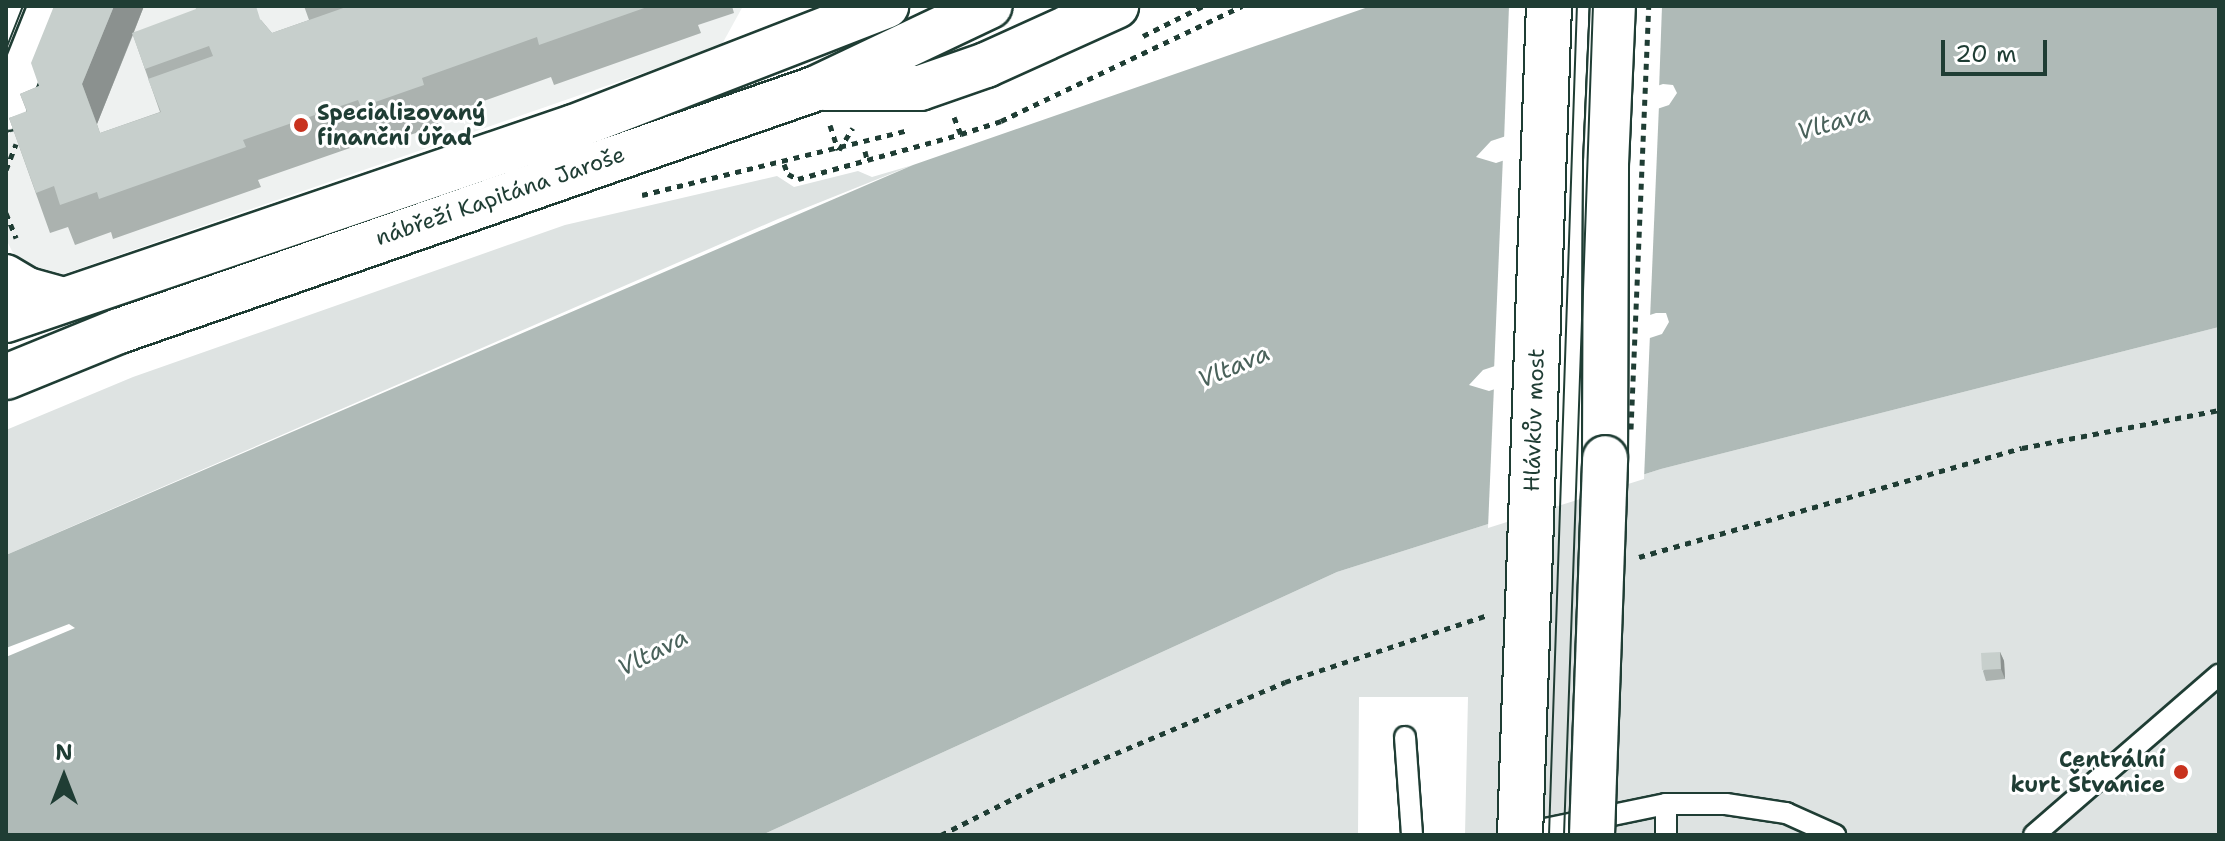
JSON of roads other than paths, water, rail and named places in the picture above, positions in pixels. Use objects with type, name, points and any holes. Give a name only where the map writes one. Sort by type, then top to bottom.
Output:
[{"type":"main road","points":[[812,38],[842,6]]},
{"type":"main road","name":"nábřeží Kapitána Jaroše","points":[[6,320],[574,127],[812,38],[886,6]]},
{"type":"main road","name":"nábřeží Kapitána Jaroše","points":[[6,377],[161,316],[817,88],[990,6]]},
{"type":"main road","points":[[817,88],[920,88],[986,65],[1116,6]]},
{"type":"main road","name":"Hlávkův most","points":[[1520,835],[1549,6]]},
{"type":"main road","points":[[1592,835],[1613,6]]},
{"type":"street","points":[[6,111],[17,51],[48,6]]},
{"type":"street","points":[[6,274],[28,287],[71,299]]},
{"type":"lane","points":[[2034,835],[2219,675]]},
{"type":"lane","points":[[1405,737],[1412,835]]},
{"type":"lane","points":[[1666,804],[1666,835]]},
{"type":"lane","points":[[1514,835],[1666,804],[1726,804],[1786,813],[1835,835]]},
{"type":"water","name":"Vltava","points":[[1371,6],[2219,6],[2219,327],[1661,469],[1337,572],[762,835],[6,835],[6,657],[75,628],[69,624],[6,648],[6,555],[913,165]],"holes":[[[1663,84],[1673,85],[1677,93],[1669,105],[1496,163],[1476,157],[1491,141]],[[1656,313],[1666,313],[1669,322],[1662,334],[1489,391],[1469,385],[1483,370]]]},
{"type":"tram line","points":[[6,49],[23,6]]},
{"type":"tram line","points":[[1549,835],[1577,6]]},
{"type":"tram line","points":[[1564,835],[1593,6]]},
{"type":"place","name":"Specializovaný finanční úřad","points":[[301,125]]},
{"type":"place","name":"Centrální kurt Štvanice","points":[[2181,772]]}]
